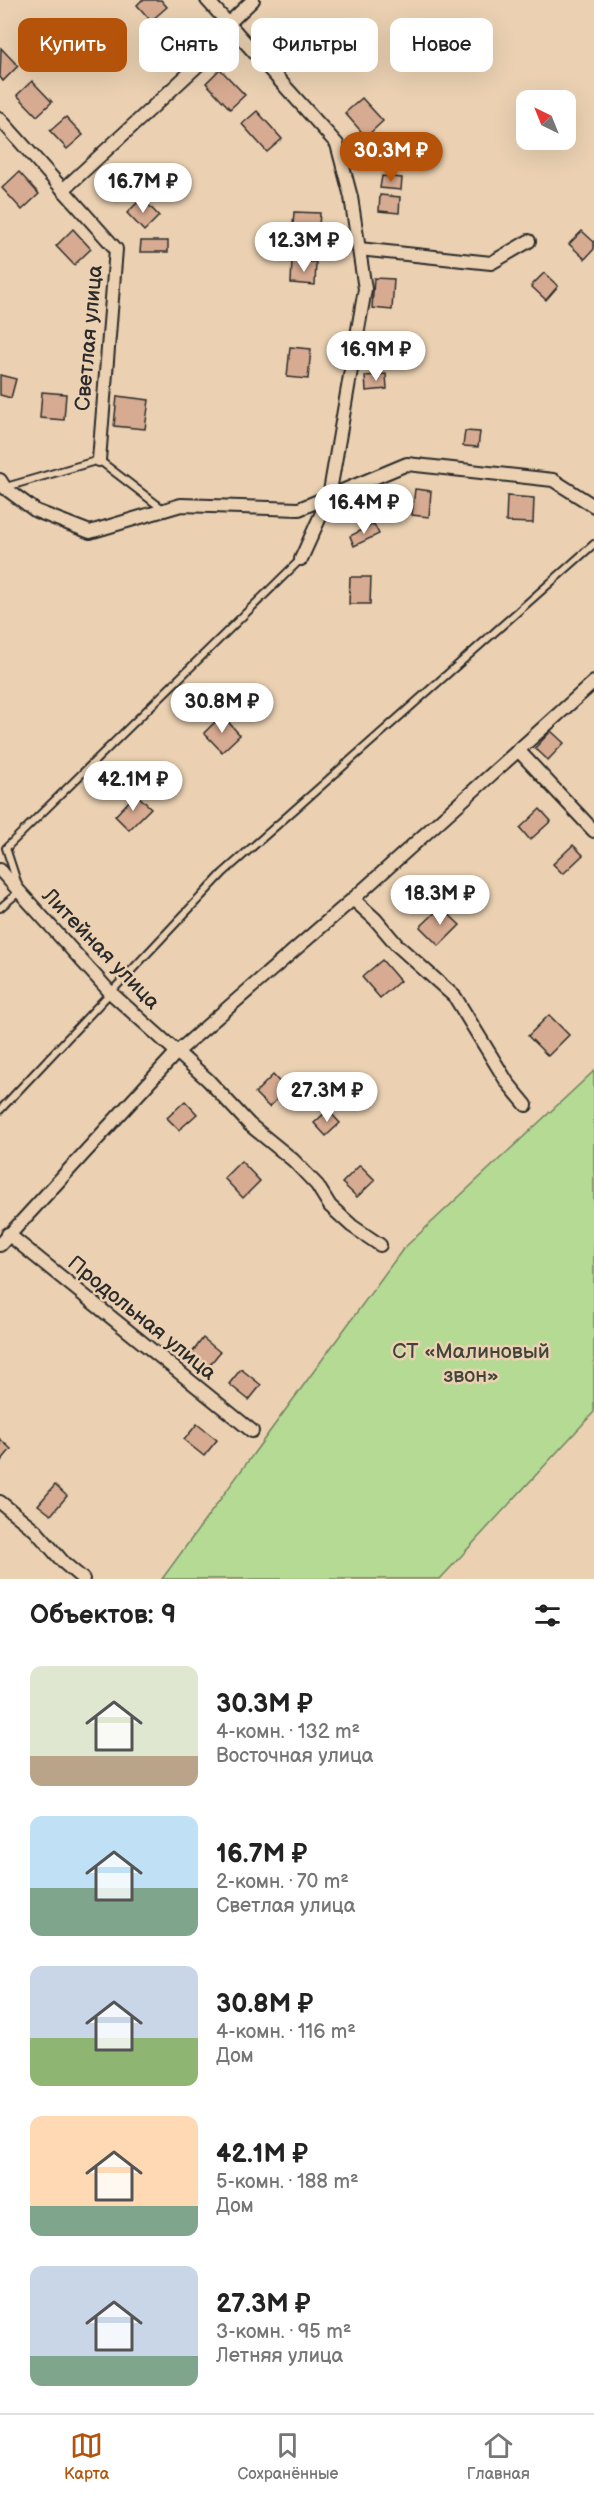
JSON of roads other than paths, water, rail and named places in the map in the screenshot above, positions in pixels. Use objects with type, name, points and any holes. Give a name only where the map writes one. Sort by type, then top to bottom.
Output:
[{"type":"street","points":[[207,0],[223,18]]},
{"type":"street","points":[[239,19],[253,0]]},
{"type":"street","points":[[239,36],[337,144],[351,197],[365,289],[329,497],[301,559]]},
{"type":"street","points":[[63,190],[186,72]]},
{"type":"street","name":"Светлая улица","points":[[0,119],[116,249],[99,460]]},
{"type":"street","points":[[359,249],[491,263],[529,241]]},
{"type":"street","points":[[2,486],[36,511],[90,532],[181,505],[299,509],[407,464],[554,480],[594,506]]},
{"type":"street","points":[[0,1245],[176,1053],[353,899],[594,682]]},
{"type":"street","points":[[518,750],[594,831]]},
{"type":"street","name":"Литейная улица","points":[[0,870],[110,992],[208,1080],[250,1125],[293,1160],[317,1185],[330,1206],[352,1226],[380,1245]]},
{"type":"street","points":[[353,899],[375,919],[397,945],[454,997],[507,1082],[526,1105]]},
{"type":"street","name":"Продольная улица","points":[[8,1234],[252,1431]]},
{"type":"street","points":[[0,1502],[35,1530],[64,1563],[83,1579]]},
{"type":"lane","points":[[2,486],[99,460],[165,510]]},
{"type":"lane","points":[[0,1110],[223,873],[594,544]]},
{"type":"lane","points":[[0,908],[20,891],[6,848],[301,559]]},
{"type":"park label","name":"СТ «Малиновый звон»","points":[[471,1363]]}]
